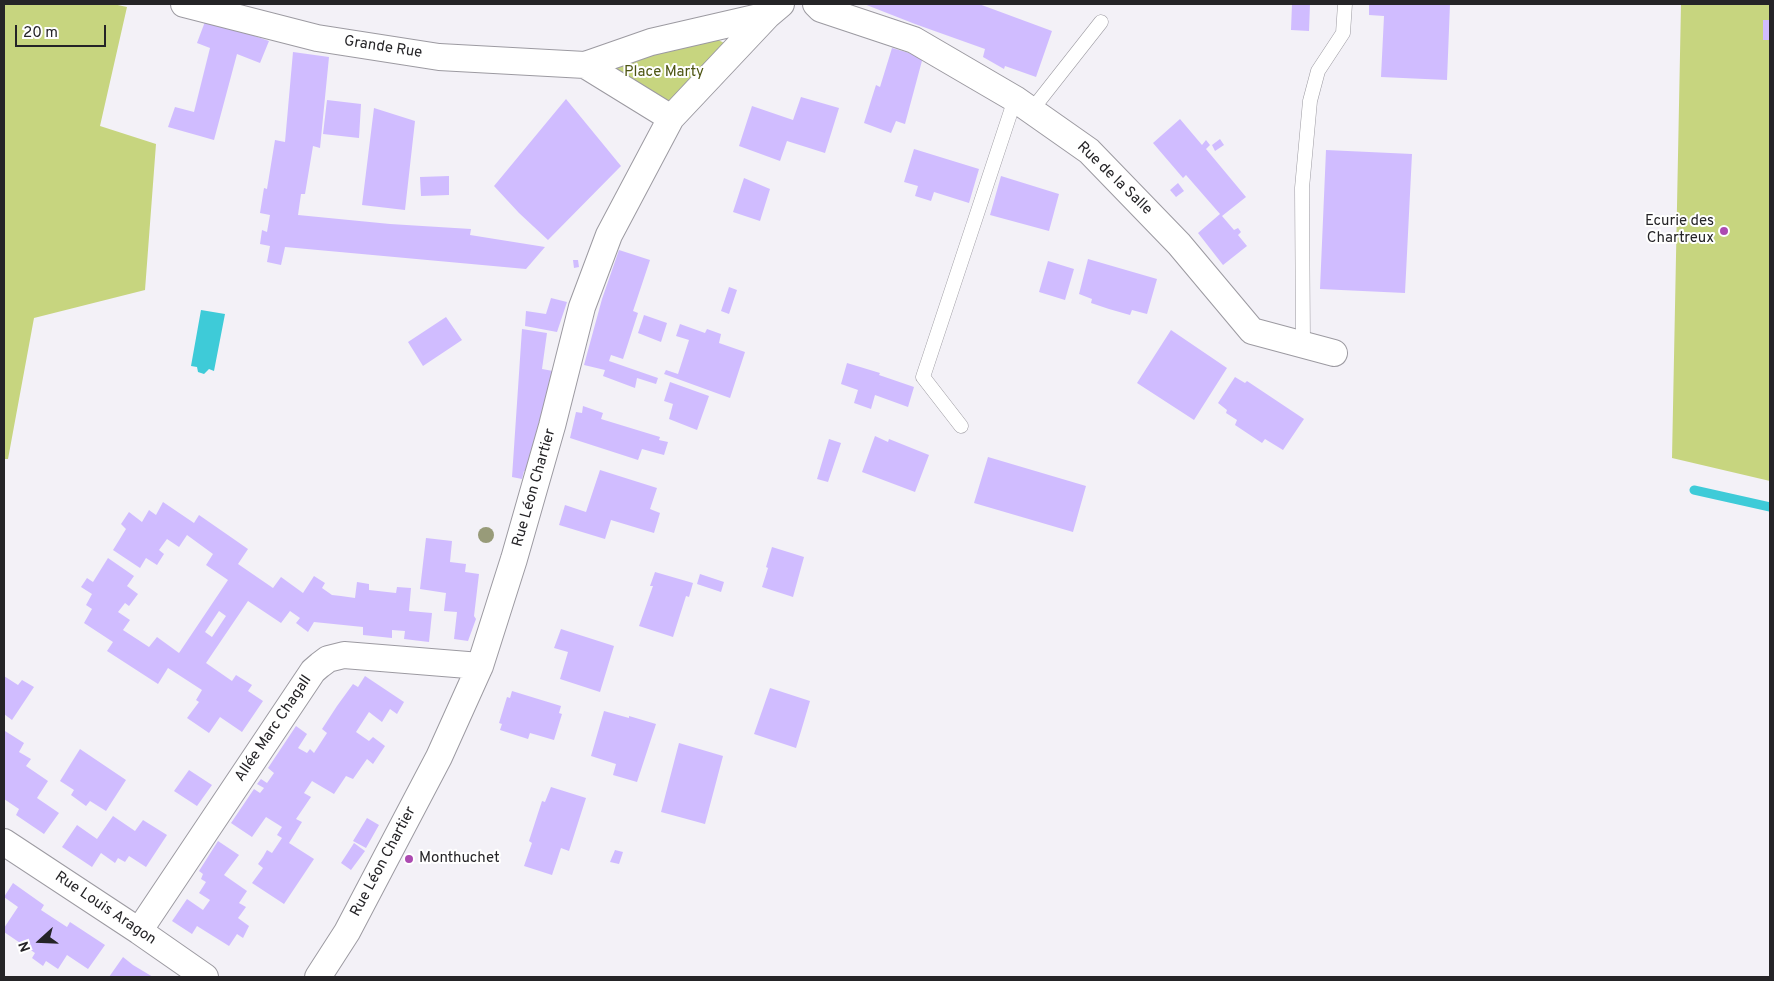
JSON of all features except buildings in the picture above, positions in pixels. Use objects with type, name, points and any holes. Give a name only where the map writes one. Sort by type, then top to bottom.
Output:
[{"type":"street","name":"Grande Rue","points":[[184,4],[317,38],[439,57],[585,65],[651,42],[774,9]]},
{"type":"street","name":"Rue de la Salle","points":[[816,4],[821,10],[914,40],[1023,105],[1090,152],[1179,244],[1252,331],[1334,353]]},
{"type":"street","name":"Rue Léon Chartier","points":[[318,977],[347,932],[434,766],[449,737],[480,666],[512,566],[552,426],[582,307],[609,235],[671,118],[774,9]]},
{"type":"street","name":"Grande Rue","points":[[585,65],[671,118]]},
{"type":"street","name":"Allée Marc Chagall","points":[[139,931],[313,671],[320,665],[328,659],[344,654],[480,666]]},
{"type":"street","name":"Rue Louis Aragon","points":[[4,842],[205,977]]},
{"type":"lane","points":[[1303,345],[1302,188],[1310,101],[1318,71],[1343,33],[1345,4]]},
{"type":"lane","points":[[961,426],[923,377],[1023,105],[1101,22]]},
{"type":"green space","points":[[4,4],[113,4],[127,7],[100,126],[156,144],[145,290],[34,318],[8,459],[4,459]]},
{"type":"green space","name":"Ecurie des Chartreux","points":[[1681,4],[1770,4],[1770,481],[1672,458]]},
{"type":"green space","name":"Place Marty","points":[[701,31],[728,45],[670,108],[599,67]]},
{"type":"water","points":[[201,310],[225,314],[214,371],[209,369],[204,374],[198,372],[197,367],[191,366]]},
{"type":"waterway","points":[[1694,490],[1770,507]]},
{"type":"place","name":"Ecurie des Chartreux","points":[[1724,231]]},
{"type":"place","name":"Monthuchet","points":[[409,859]]}]
